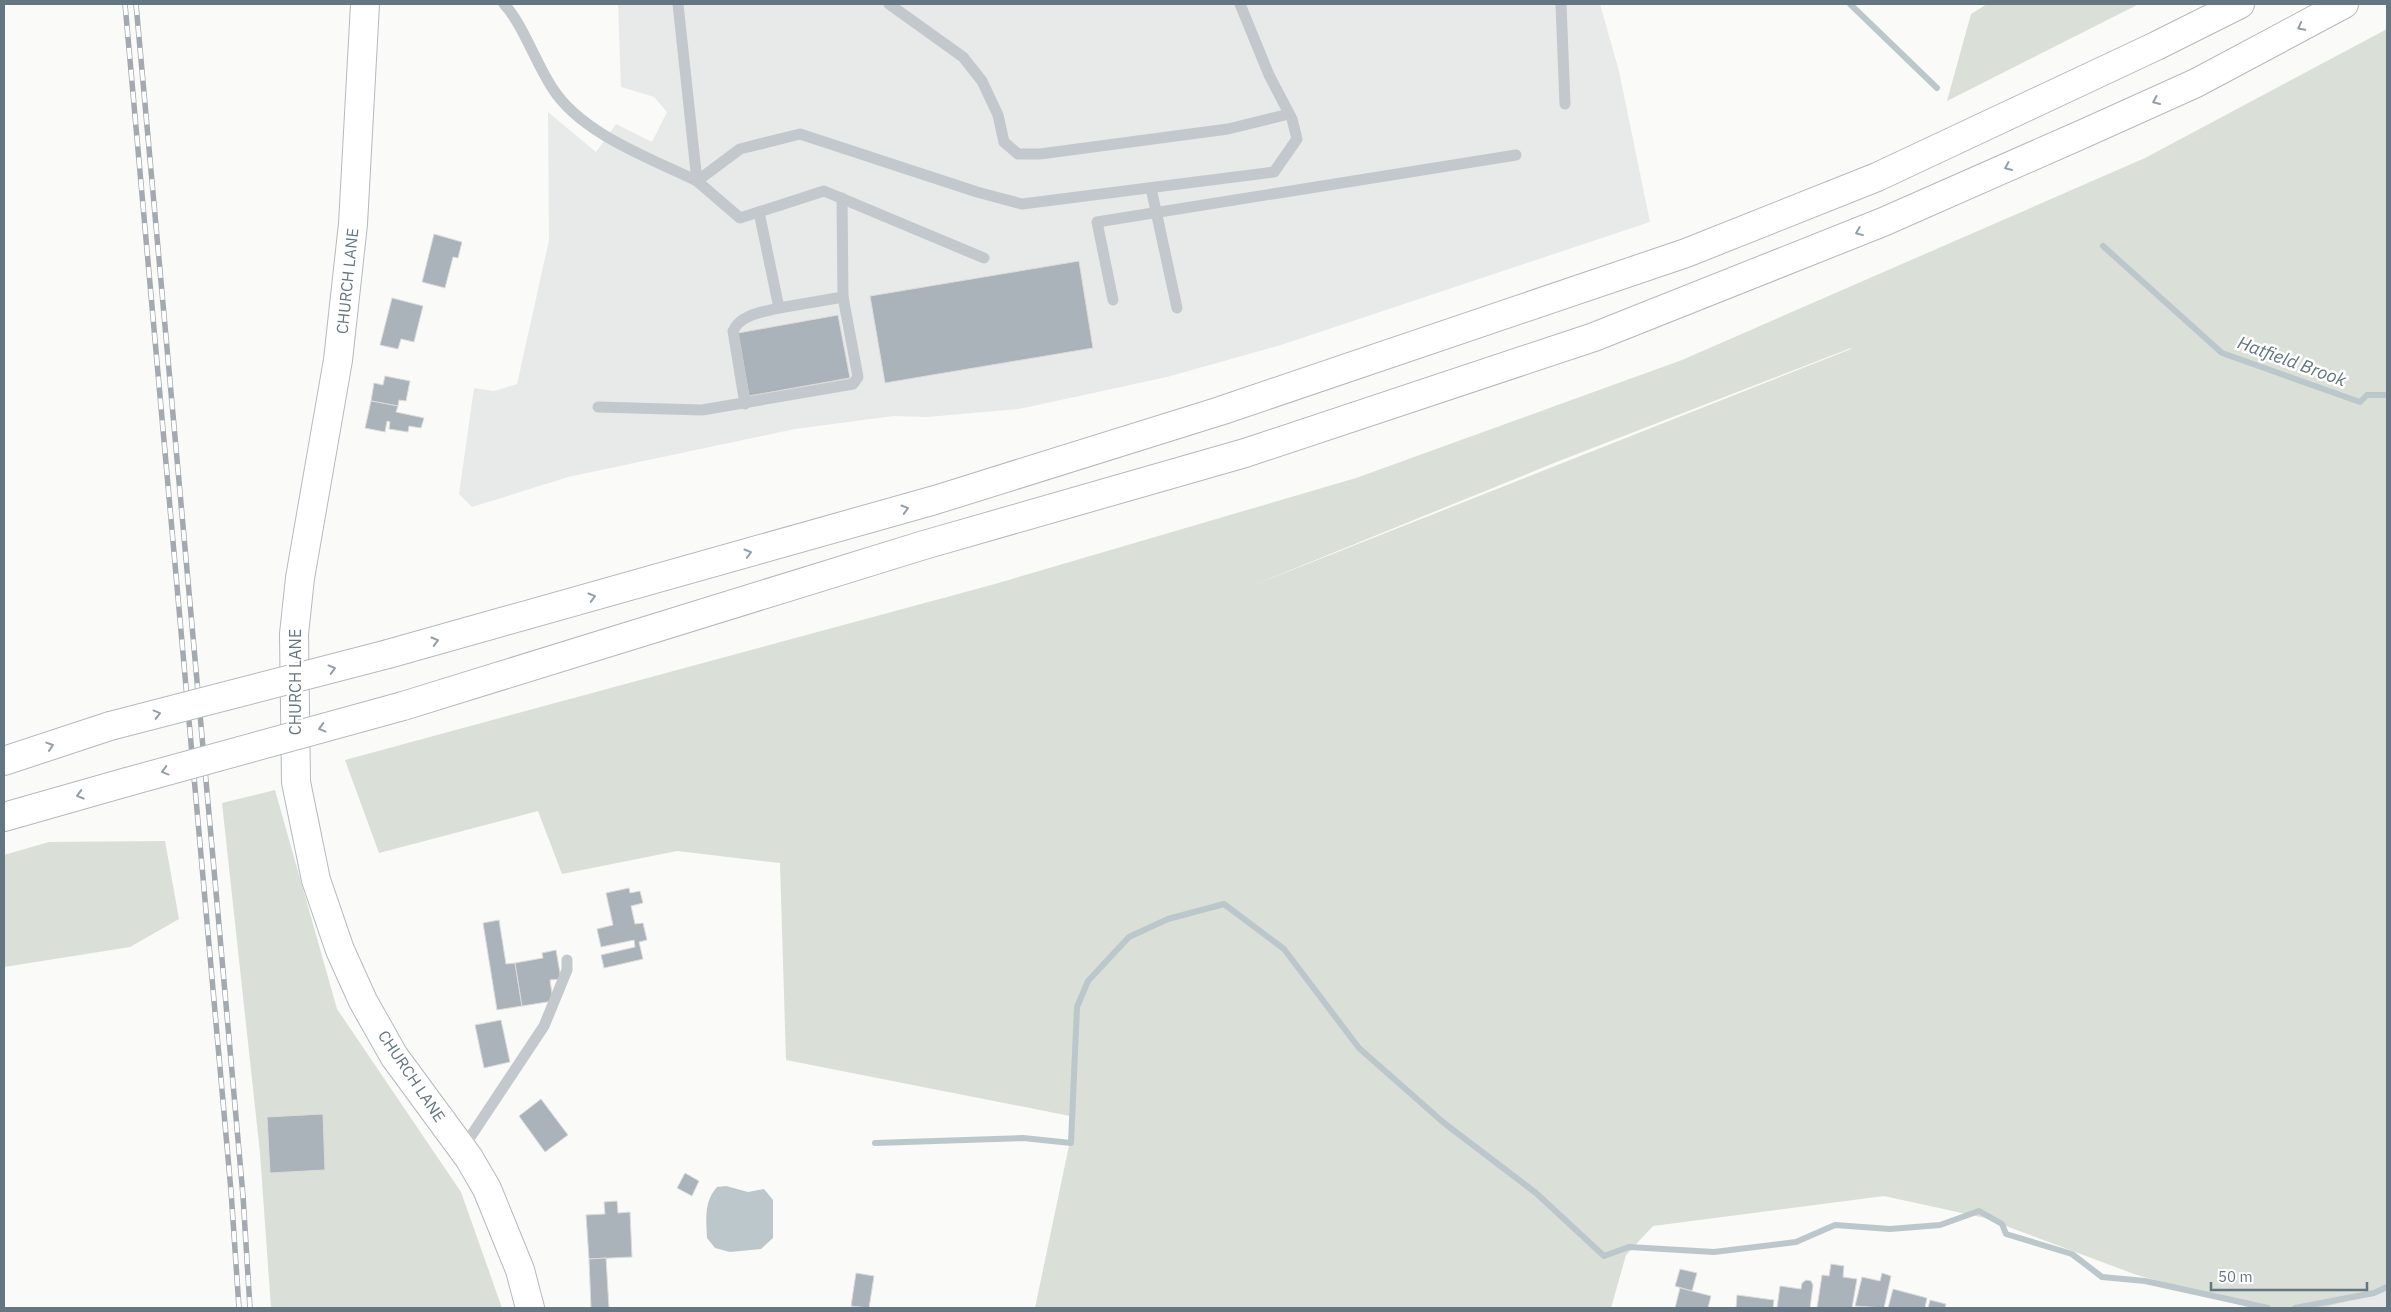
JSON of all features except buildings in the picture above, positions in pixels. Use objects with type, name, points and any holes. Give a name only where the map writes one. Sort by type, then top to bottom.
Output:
[{"type":"main road","name":"CHURCH LANE","points":[[365,4],[353,224],[340,351],[300,578],[294,634],[296,782],[316,880],[340,950],[363,1001],[394,1056],[462,1149],[487,1189],[520,1270],[530,1308]]},
{"type":"main road","points":[[4,761],[110,726],[388,654],[945,497],[1220,411],[1686,253],[1877,177],[2156,46],[2240,4]]},
{"type":"main road","points":[[4,817],[403,706],[924,545],[1245,453],[1594,337],[1883,222],[2085,133],[2196,83],[2344,4]]},
{"type":"lane","points":[[504,4],[513,14],[533,56],[554,92],[578,116],[607,137],[697,181],[740,218],[824,191],[984,258]]},
{"type":"lane","points":[[678,4],[697,181]]},
{"type":"lane","points":[[889,4],[963,56],[982,81],[998,115],[1004,142],[1018,154],[1048,153],[1228,129],[1289,114]]},
{"type":"lane","points":[[697,181],[740,149],[800,134],[977,192],[1022,204],[1274,172],[1297,139],[1289,114],[1269,75],[1240,4]]},
{"type":"lane","points":[[1561,4],[1565,104]]},
{"type":"lane","points":[[1113,300],[1097,222],[1516,154]]},
{"type":"lane","points":[[1150,188],[1177,308]]},
{"type":"lane","points":[[598,407],[702,410],[848,385],[856,381],[858,377],[843,297],[842,198]]},
{"type":"lane","points":[[759,212],[779,308]]},
{"type":"lane","points":[[745,404],[733,331],[736,324],[755,314],[843,297]]},
{"type":"lane","points":[[462,1149],[544,1026],[567,970],[566,960]]},
{"type":"shaded area","points":[[618,4],[1600,4],[1619,71],[1650,222],[1284,344],[1167,377],[1019,409],[928,417],[894,416],[795,429],[568,477],[472,507],[459,494],[474,388],[494,391],[517,384],[549,240],[548,112],[596,152],[616,124],[652,142],[667,112],[654,97],[621,87]]},
{"type":"shaded area","points":[[1987,4],[2139,4],[1947,101],[1971,14]]},
{"type":"shaded area","points":[[2387,29],[2387,1290],[2323,1308],[2250,1308],[2134,1274],[1985,1218],[1884,1196],[1653,1226],[1626,1255],[1611,1308],[1035,1308],[1075,1117],[786,1060],[780,863],[677,851],[562,874],[538,811],[379,853],[345,760],[995,584],[1356,478],[1682,360],[2145,158]],"holes":[[[1851,349],[1249,587],[1559,461]]]},
{"type":"shaded area","points":[[275,790],[337,1009],[461,1192],[502,1308],[271,1308],[260,1153],[222,803]]},
{"type":"shaded area","points":[[165,841],[179,919],[130,947],[4,967],[4,855],[49,842]]},
{"type":"shaded area","points":[[726,1186],[748,1192],[764,1189],[773,1200],[773,1238],[761,1249],[730,1252],[715,1248],[707,1238],[706,1224],[710,1198],[717,1187]]},
{"type":"shaded area","points":[[2387,1290],[2387,1308],[2323,1308],[2374,1293]]},
{"type":"waterway","name":"Hatfield Brook","points":[[1850,4],[1937,88]]},
{"type":"waterway","name":"Hatfield Brook","points":[[2103,246],[2222,353],[2360,402],[2367,395],[2387,395]]},
{"type":"waterway","points":[[875,1143],[1023,1138],[1071,1143],[1077,1007],[1088,981],[1129,937],[1168,919],[1224,904],[1284,949],[1359,1048],[1444,1123],[1536,1193],[1604,1256],[1629,1247],[1714,1252],[1796,1242],[1835,1225],[1890,1229],[1940,1225],[1979,1211],[2002,1224],[2006,1234],[2072,1254],[2102,1277],[2145,1281],[2268,1308]]},
{"type":"waterway","points":[[2295,1308],[2374,1293],[2387,1287]]},
{"type":"railway","points":[[125,4],[231,1191],[239,1308]]},
{"type":"railway","points":[[136,4],[243,1196],[250,1308]]}]
